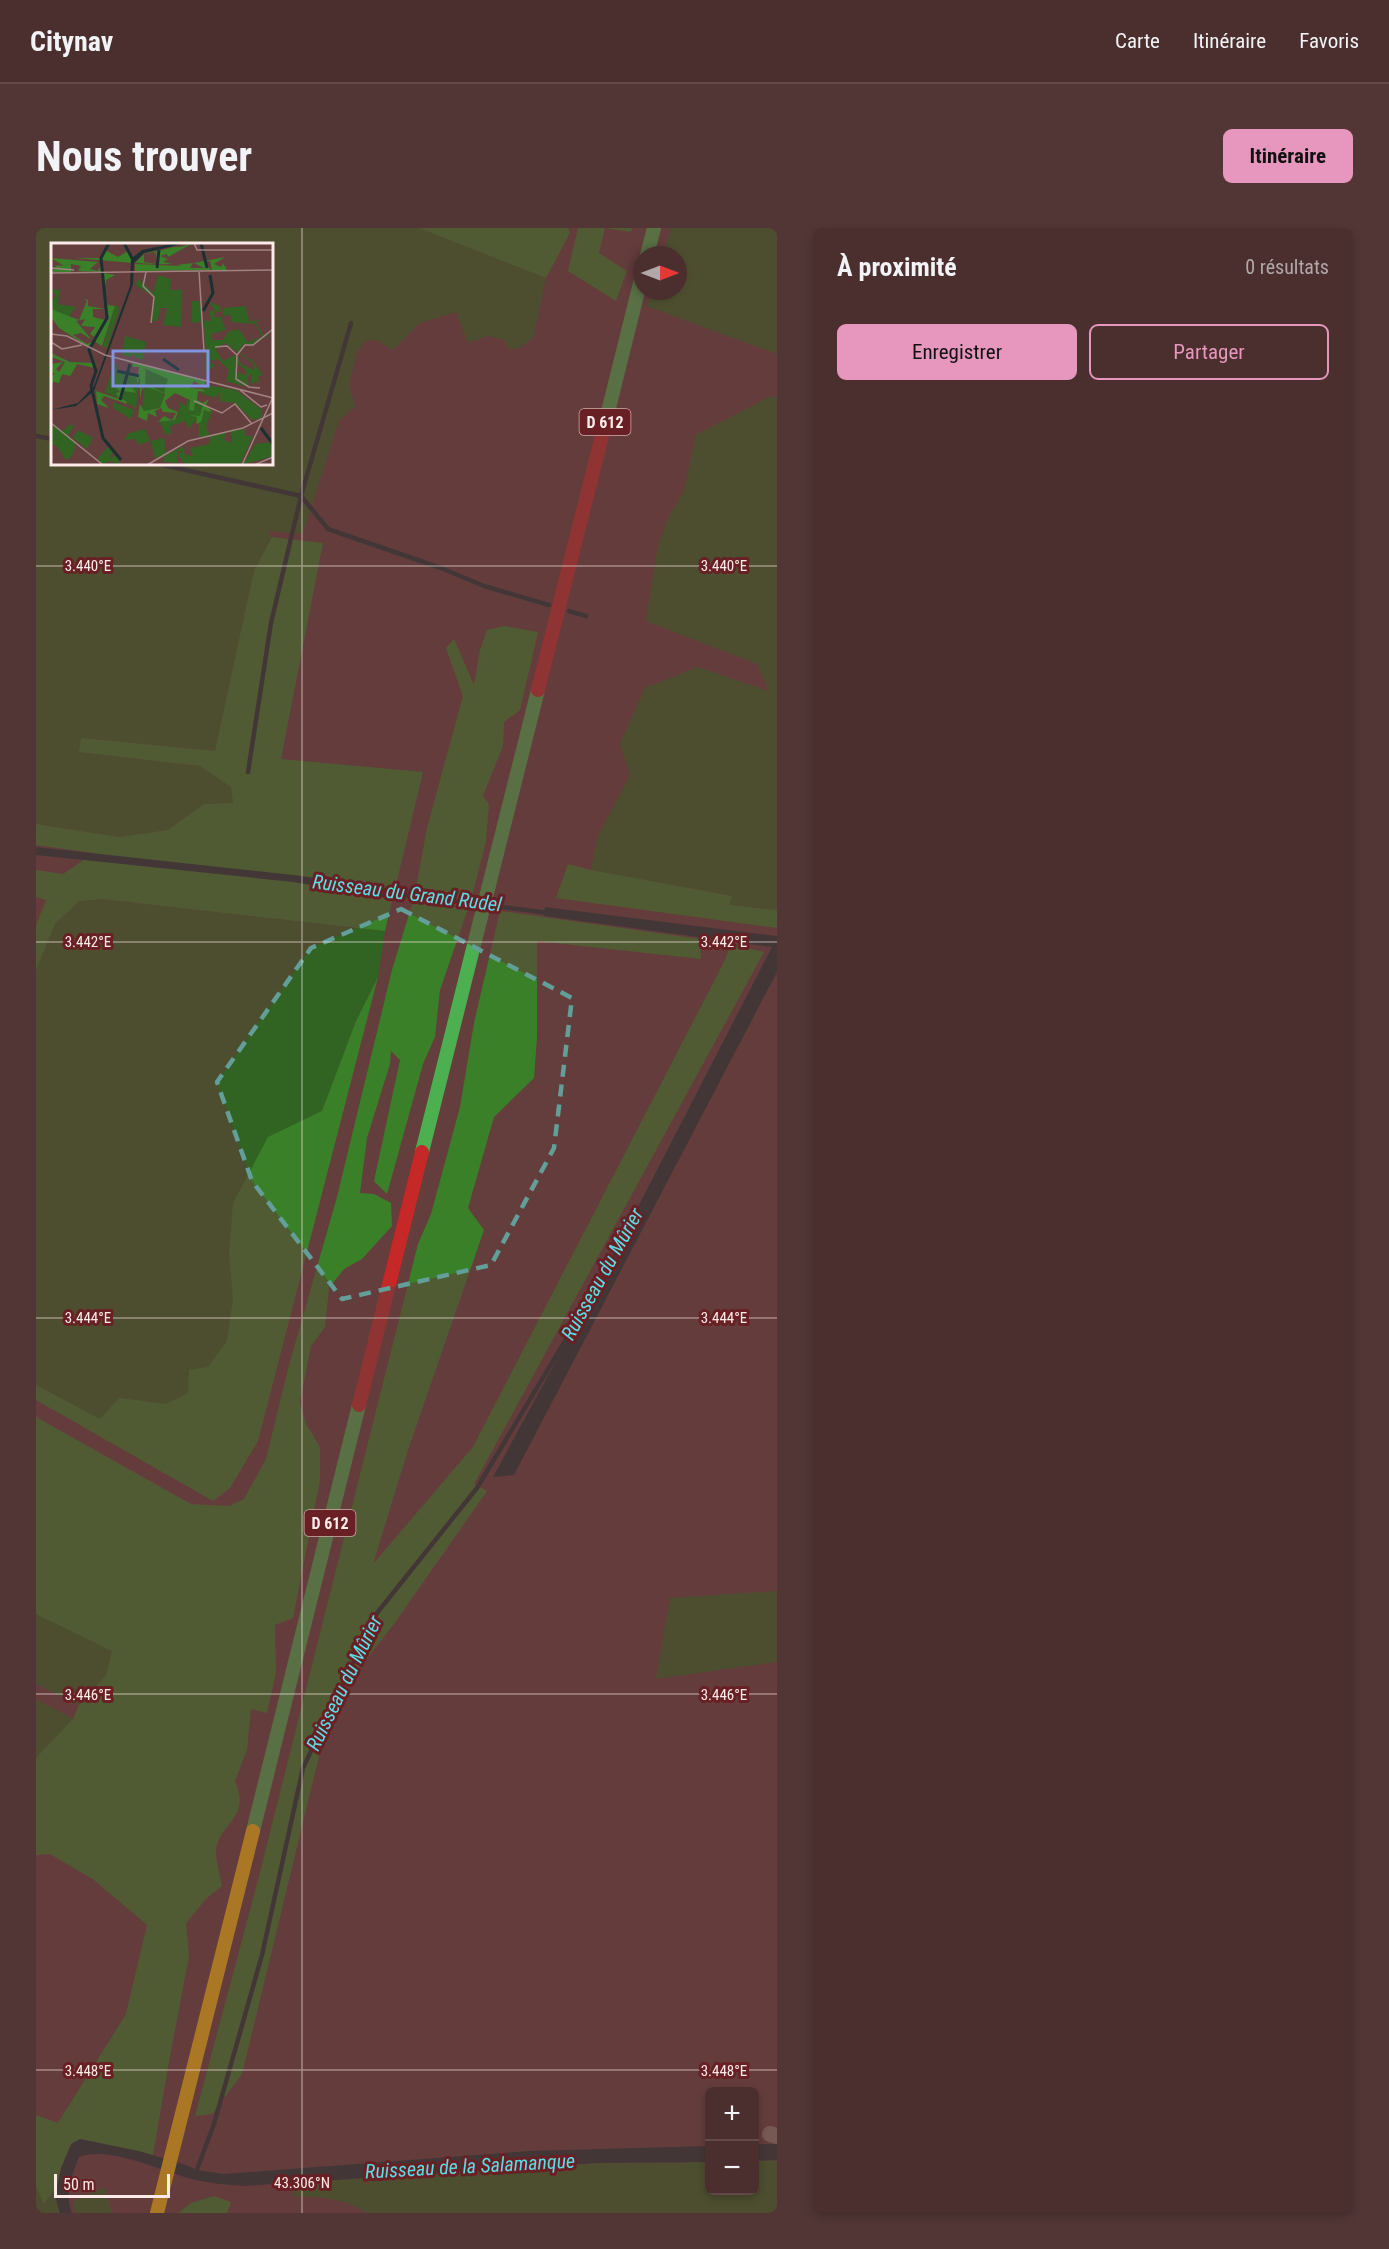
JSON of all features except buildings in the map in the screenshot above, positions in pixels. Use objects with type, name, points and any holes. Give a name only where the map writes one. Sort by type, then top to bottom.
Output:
[{"type":"highway","points":[[649,246],[654,228]]},
{"type":"highway","name":"D 612","points":[[157,2213],[636,300]]},
{"type":"highlighted area","points":[[401,909],[572,998],[554,1148],[491,1265],[342,1299],[252,1181],[217,1082],[311,948]]},
{"type":"green space","points":[[36,228],[419,228],[546,278],[533,338],[521,347],[510,350],[504,340],[488,336],[468,343],[456,312],[420,323],[393,350],[377,340],[366,341],[357,352],[349,384],[355,407],[339,421],[303,534],[268,531],[272,537],[254,571],[215,751],[81,738],[79,752],[200,766],[231,787],[233,803],[204,804],[168,830],[119,837],[36,824]]},
{"type":"green space","points":[[419,228],[568,228],[570,233],[546,278]]},
{"type":"green space","points":[[578,228],[605,228],[599,253],[627,271],[616,301],[568,271]]},
{"type":"green space","points":[[605,228],[632,228],[631,232]]},
{"type":"green space","points":[[671,228],[777,228],[777,354],[647,306],[649,300],[687,300],[687,246],[666,246]]},
{"type":"green space","points":[[771,396],[777,398],[777,910],[728,905],[731,896],[591,870],[597,838],[630,775],[620,744],[645,688],[698,667],[769,691],[757,664],[646,621],[658,546],[667,521],[684,490],[696,435]]},
{"type":"green space","points":[[272,537],[323,543],[281,759],[423,772],[385,931],[102,899],[79,901],[55,924],[36,970],[36,925],[46,900],[36,897],[36,870],[63,874],[94,853],[36,845],[36,824],[119,837],[168,830],[204,804],[233,803],[231,787],[200,766],[79,752],[81,738],[215,751],[254,571]]},
{"type":"green space","points":[[504,626],[538,632],[520,710],[504,722],[503,746],[483,796],[489,804],[486,841],[471,900],[440,990],[435,1037],[423,1064],[387,1194],[374,1181],[400,1060],[391,1051],[390,1064],[367,1138],[360,1193],[374,1194],[391,1203],[392,1226],[362,1259],[344,1269],[329,1288],[325,1327],[311,1346],[300,1402],[306,1424],[320,1447],[320,1480],[293,1618],[275,1625],[276,1673],[267,1713],[251,1709],[247,1750],[235,1781],[239,1794],[237,1812],[223,1832],[216,1849],[222,1886],[206,1899],[186,1923],[189,1956],[153,2155],[80,2139],[61,2168],[58,2184],[44,2204],[36,2186],[36,2115],[58,2123],[126,2014],[147,1925],[94,1880],[50,1854],[36,1855],[36,1758],[73,1719],[79,1705],[106,1675],[112,1651],[36,1614],[36,1417],[191,1504],[230,1506],[244,1499],[266,1459],[289,1365],[337,1197],[392,970],[414,898],[427,828],[463,696],[446,648],[454,639],[474,685],[480,650],[487,630]]},
{"type":"green space","points":[[568,864],[732,896],[729,905],[777,910],[777,928],[556,898]]},
{"type":"green space","points":[[102,899],[385,931],[378,977],[356,1021],[322,1111],[261,1305],[167,1459],[36,1386],[36,970],[55,924],[78,901]]},
{"type":"green space","points":[[500,911],[700,939],[701,959],[537,941],[537,1038],[534,1078],[494,1117],[468,1208],[484,1230],[408,1450],[373,1564],[473,1447],[724,962],[731,944],[764,952],[474,1484],[487,1491],[394,1624],[346,1685],[320,1752],[242,2074],[212,2114],[195,2116],[257,1884],[418,1244],[431,1214],[460,1107],[474,1023]]},
{"type":"green space","points":[[378,977],[258,1441],[230,1488],[213,1501],[36,1400],[36,1385],[100,1419],[119,1398],[166,1404],[188,1393],[189,1370],[208,1367],[227,1341],[233,1299],[229,1254],[233,1203],[268,1137],[322,1111],[356,1021]]},
{"type":"green space","points":[[777,1591],[777,1662],[656,1679],[670,1598]]},
{"type":"green space","points":[[36,1614],[112,1650],[106,1675],[79,1705],[36,1684]]},
{"type":"green space","points":[[36,1699],[74,1719],[36,1758]]},
{"type":"green space","points":[[777,2160],[777,2213],[367,2213],[341,2201],[295,2196],[289,2183],[602,2163],[705,2162],[705,2195],[759,2195],[759,2161]]},
{"type":"green space","points":[[58,2184],[56,2198],[60,2213],[36,2213],[36,2186],[45,2203]]},
{"type":"green space","points":[[105,2187],[112,2213],[75,2213],[73,2201]]},
{"type":"green space","points":[[214,2196],[231,2202],[227,2213],[178,2213],[191,2203]]},
{"type":"water","points":[[36,847],[294,875],[400,890],[399,899],[293,882],[36,855]]},
{"type":"water","points":[[545,907],[777,936],[777,972],[514,1475],[493,1477],[607,1267],[772,947],[544,916]]},
{"type":"water","name":"Ruisseau de la Salamanque","points":[[80,2139],[139,2151],[197,2170],[224,2174],[529,2151],[705,2146],[705,2162],[597,2163],[244,2186],[198,2180],[120,2157],[91,2154],[79,2157],[72,2178],[69,2198],[72,2213],[60,2213],[55,2196],[61,2168],[71,2144]]},
{"type":"water","points":[[759,2144],[777,2144],[777,2160],[759,2161]]},
{"type":"waterway","points":[[248,772],[271,623],[301,496],[351,323]]},
{"type":"waterway","points":[[36,436],[51,439]]},
{"type":"waterway","points":[[163,465],[301,496],[328,529],[441,568],[484,586],[549,605]]},
{"type":"waterway","points":[[569,611],[586,616]]},
{"type":"waterway","name":"Ruisseau du Grand Rudel","points":[[396,894],[474,904]]},
{"type":"waterway","name":"Ruisseau du Grand Rudel","points":[[494,906],[548,913]]},
{"type":"waterway","name":"Ruisseau du Mûrier","points":[[196,2172],[214,2124],[262,1955],[303,1768],[377,1613],[477,1488],[583,1311]]},
{"type":"traffic: fast","points":[[649,246],[654,228]]},
{"type":"traffic: fast","points":[[605,424],[636,300]]},
{"type":"traffic: fast","points":[[422,1152],[538,690]]},
{"type":"traffic: fast","points":[[253,1831],[359,1405]]},
{"type":"traffic: slow","points":[[157,2213],[253,1831]]},
{"type":"traffic: jam","points":[[538,690],[605,424]]},
{"type":"traffic: jam","points":[[359,1405],[422,1152]]}]
